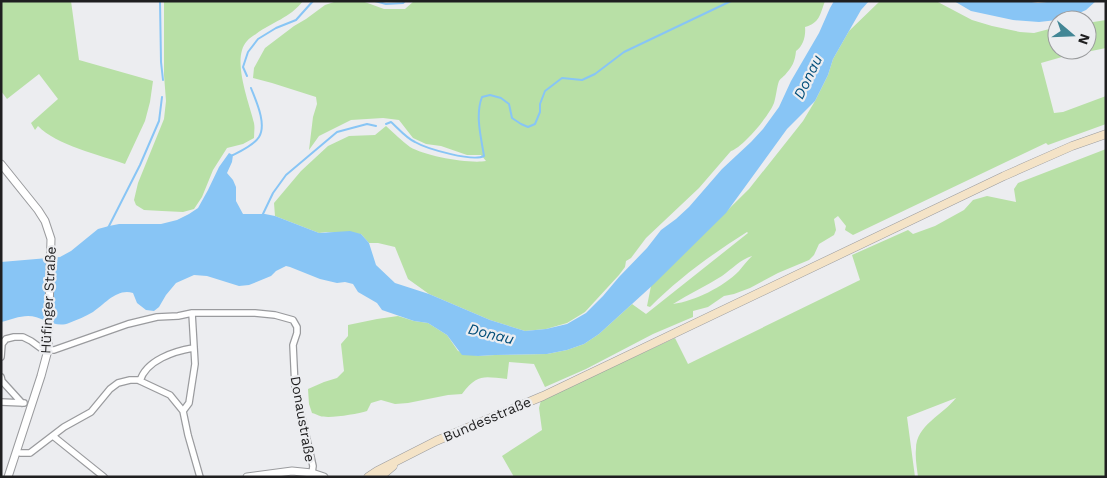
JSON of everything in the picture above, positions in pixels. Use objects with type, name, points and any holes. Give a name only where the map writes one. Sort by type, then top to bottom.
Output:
[{"type":"main road","name":"Bundesstraße","points":[[368,477],[436,441],[543,396],[1004,176],[1072,146],[1106,134]]},
{"type":"main road","name":"Bundesstraße","points":[[380,477],[409,454]]},
{"type":"street","name":"Hüfinger Straße","points":[[1,164],[38,210],[51,239],[49,347],[33,403],[8,477]]},
{"type":"street","name":"Donaustraße","points":[[49,347],[54,350],[128,324],[192,313],[256,313],[293,320],[297,327],[293,345],[295,387],[313,466],[312,472]]},
{"type":"street","points":[[183,411],[189,404],[195,364],[192,313]]},
{"type":"street","points":[[1,357],[2,344],[6,339],[14,337],[24,337],[40,348],[49,347]]},
{"type":"street","points":[[140,381],[146,370],[154,362],[180,350],[193,348]]},
{"type":"street","points":[[1,377],[22,403]]},
{"type":"street","points":[[16,452],[30,453],[64,427],[91,412],[110,389],[118,383],[130,380],[140,381],[170,395],[183,411],[200,477]]},
{"type":"street","points":[[1,402],[33,403]]},
{"type":"street","points":[[53,436],[104,477]]},
{"type":"street","points":[[247,477],[292,471],[312,472],[323,477]]},
{"type":"green space","points":[[1,1],[71,1],[79,60],[153,81],[145,121],[125,164],[67,144],[46,133],[38,126],[35,130],[31,123],[58,99],[39,74],[7,99],[1,91]]},
{"type":"green space","points":[[164,1],[303,1],[287,16],[247,41],[241,58],[241,69],[254,123],[254,138],[243,144],[227,148],[213,170],[202,197],[194,209],[183,212],[144,210],[136,205],[134,200],[138,183],[164,119],[166,101]]},
{"type":"green space","points":[[337,1],[362,1],[384,9],[405,9],[414,1],[825,1],[817,20],[805,27],[804,40],[796,51],[791,67],[779,81],[774,103],[755,130],[742,144],[731,151],[699,188],[646,238],[631,258],[626,261],[625,267],[619,275],[585,312],[567,323],[546,329],[525,331],[490,320],[429,294],[408,279],[395,247],[369,243],[361,234],[319,233],[275,216],[274,203],[301,171],[328,146],[349,136],[375,135],[386,126],[407,145],[417,150],[458,160],[486,161],[481,155],[467,155],[441,146],[426,144],[413,138],[399,120],[383,118],[351,120],[319,136],[309,150],[313,117],[317,104],[316,97],[253,78],[254,68],[265,48],[325,5]]},
{"type":"green space","points":[[880,1],[936,1],[972,20],[992,26],[1034,33],[1047,30],[1047,60],[1052,60],[1041,63],[1054,113],[1063,112],[1106,96],[1106,124],[1048,145],[1046,143],[853,235],[845,230],[846,226],[838,216],[834,219],[836,230],[834,235],[819,244],[814,255],[809,260],[778,273],[750,288],[724,296],[708,307],[693,311],[693,317],[653,334],[586,369],[545,387],[534,364],[509,362],[507,379],[487,377],[477,379],[462,394],[395,404],[381,400],[371,403],[367,411],[343,416],[324,417],[312,413],[308,389],[337,378],[344,371],[341,344],[348,336],[348,325],[398,316],[428,323],[447,335],[458,351],[478,356],[547,354],[584,344],[599,334],[632,304],[646,314],[748,233],[684,276],[650,307],[647,306],[651,286],[749,189],[803,121],[828,75],[833,59],[849,31]],"holes":[[[752,256],[739,271],[717,288],[690,300],[673,304],[722,276],[740,262]]]},
{"type":"green space","points":[[1106,20],[1106,48],[1097,50],[1097,21]]},
{"type":"green space","points":[[1106,149],[1106,477],[918,477],[916,452],[920,433],[956,398],[907,417],[915,477],[514,477],[502,456],[542,430],[539,408],[541,400],[675,338],[688,364],[860,280],[852,255],[908,230],[913,234],[935,226],[964,210],[973,200],[987,196],[1016,202],[1014,189],[1018,183]]},
{"type":"water","name":"Donau","points":[[834,1],[869,1],[861,10],[833,59],[828,75],[815,101],[787,129],[726,213],[654,284],[599,334],[584,344],[547,354],[462,355],[447,335],[428,323],[414,321],[382,310],[377,303],[358,292],[353,284],[320,279],[286,266],[271,276],[249,285],[239,286],[207,276],[194,275],[176,283],[154,311],[146,310],[137,303],[133,293],[127,292],[116,295],[93,312],[69,323],[59,324],[28,316],[1,322],[1,262],[60,257],[71,251],[98,229],[109,226],[119,224],[161,224],[177,220],[198,208],[219,167],[229,153],[233,155],[227,173],[236,187],[236,201],[243,214],[275,216],[319,233],[350,231],[361,234],[369,243],[376,265],[395,283],[429,294],[490,320],[525,331],[567,324],[586,313],[647,248],[661,230],[689,207],[722,169],[763,129],[779,107]]},
{"type":"water","points":[[954,1],[1025,1],[1038,3],[1096,1],[1086,10],[1047,10],[1047,21],[1039,22],[1013,20],[971,11]]},
{"type":"waterway","points":[[160,1],[163,80]]},
{"type":"waterway","points":[[247,76],[243,67],[248,52],[258,39],[276,28],[296,20],[313,1]]},
{"type":"waterway","points":[[375,1],[386,4],[403,3],[405,1]]},
{"type":"waterway","points":[[386,124],[391,122],[412,140],[429,148],[460,156],[484,156],[479,119],[482,97],[490,95],[501,98],[509,104],[512,118],[528,127],[535,124],[545,91],[562,78],[582,80],[595,74],[624,52],[731,1]]},
{"type":"waterway","points":[[233,155],[254,143],[261,132],[260,112],[251,88]]},
{"type":"waterway","points":[[108,228],[140,165],[159,121],[162,97]]},
{"type":"waterway","points":[[262,216],[273,193],[286,175],[337,132],[367,124],[376,126]]}]
